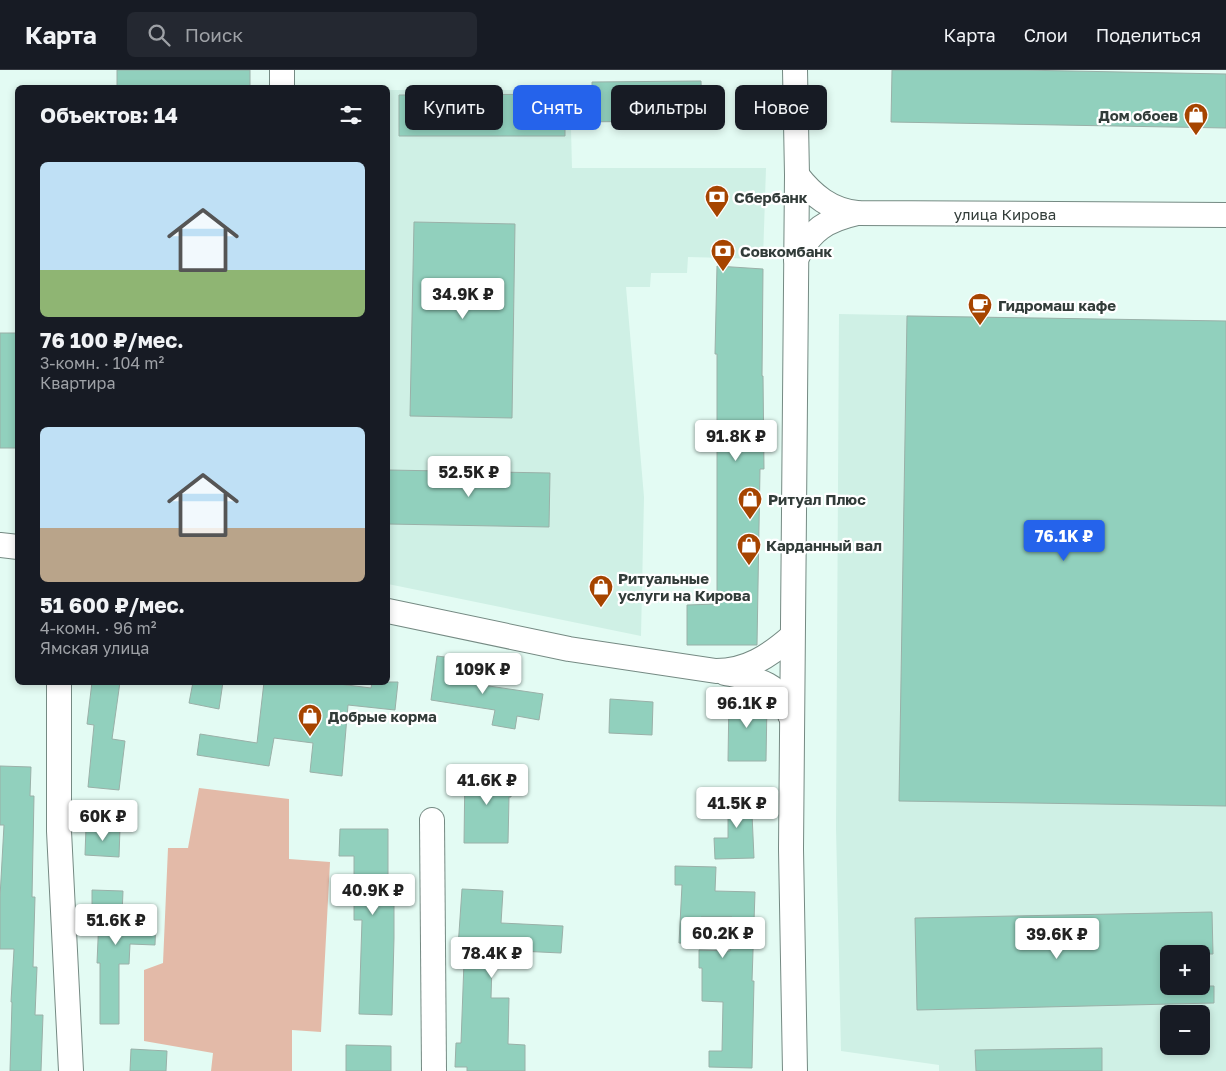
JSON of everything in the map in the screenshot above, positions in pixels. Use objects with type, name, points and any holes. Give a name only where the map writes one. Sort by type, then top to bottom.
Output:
[{"type":"street","points":[[282,70],[282,85]]},
{"type":"street","points":[[795,70],[797,175],[791,637],[791,849],[795,1071]]},
{"type":"street","name":"улица Кирова","points":[[797,175],[811,192],[823,202],[857,213],[1226,215]]},
{"type":"street","points":[[796,258],[807,239],[820,228],[836,219],[857,213]]},
{"type":"street","points":[[0,545],[15,547]]},
{"type":"street","points":[[390,612],[569,649],[749,677],[774,688],[786,701],[791,718]]},
{"type":"street","points":[[716,671],[732,670],[755,663],[777,649],[791,637]]},
{"type":"street","points":[[59,685],[59,831],[70,1071]]},
{"type":"street","points":[[432,820],[434,1071]]},
{"type":"shaded area","points":[[390,90],[405,90],[405,130],[503,130],[503,90],[513,90],[513,130],[571,130],[572,168],[766,168],[763,259],[688,257],[687,273],[651,273],[650,287],[626,287],[644,497],[641,636],[390,584]]},
{"type":"shaded area","points":[[839,314],[1226,321],[1226,1071],[939,1071],[939,1065],[841,1051],[836,828]]},
{"type":"shaded area","points":[[199,788],[289,799],[289,859],[330,862],[321,1032],[292,1030],[292,1071],[211,1071],[213,1053],[144,1041],[144,970],[163,963],[168,848],[188,848]]},
{"type":"building","points":[[117,70],[250,70],[250,85],[117,85]]},
{"type":"building","points":[[892,70],[1019,70],[1226,74],[1226,128],[891,122]]},
{"type":"building","points":[[701,81],[701,85],[611,85],[611,122],[601,122],[601,85],[592,85],[592,82]]},
{"type":"building","points":[[503,94],[513,94],[513,130],[565,130],[565,136],[399,136],[399,95],[405,95],[405,130],[503,130]]},
{"type":"building","points":[[414,222],[515,224],[512,418],[410,416]]},
{"type":"building","points":[[717,266],[763,269],[762,376],[764,469],[760,469],[757,645],[687,645],[687,605],[717,604],[717,354],[715,354]]},
{"type":"building","points":[[907,316],[1226,321],[1226,806],[899,801]]},
{"type":"building","points":[[0,333],[15,333],[15,448],[0,448]]},
{"type":"building","points":[[390,470],[550,473],[549,527],[390,524]]},
{"type":"building","points":[[437,656],[460,659],[457,678],[483,681],[482,685],[543,694],[539,720],[517,716],[515,729],[492,725],[495,710],[431,700]]},
{"type":"building","points":[[390,682],[398,682],[395,710],[348,705],[342,776],[310,772],[313,743],[274,738],[269,766],[197,755],[200,734],[257,743],[264,685],[347,685],[371,688],[372,685],[390,685]]},
{"type":"building","points":[[92,685],[120,685],[112,739],[125,741],[119,790],[88,787],[94,725],[87,724]]},
{"type":"building","points":[[192,685],[223,685],[219,709],[189,703]]},
{"type":"building","points":[[729,697],[760,697],[767,702],[766,761],[728,761]]},
{"type":"building","points":[[610,699],[653,702],[652,735],[609,733]]},
{"type":"building","points":[[0,766],[31,767],[30,796],[34,796],[32,897],[35,897],[33,967],[37,967],[35,1015],[43,1015],[41,1071],[10,1071],[14,949],[0,949],[0,897],[4,825],[0,825]]},
{"type":"building","points":[[465,769],[512,770],[511,797],[509,797],[508,843],[464,843]]},
{"type":"building","points":[[751,792],[754,858],[715,859],[714,838],[728,838],[728,793]]},
{"type":"building","points":[[86,827],[120,828],[119,857],[85,855]]},
{"type":"building","points":[[340,829],[388,829],[388,886],[394,887],[392,1015],[359,1014],[362,920],[354,920],[354,856],[339,856]]},
{"type":"building","points":[[675,866],[716,867],[715,891],[755,892],[752,1068],[709,1067],[709,1051],[722,1051],[723,1002],[702,1001],[702,968],[699,968],[699,950],[730,951],[732,917],[701,917],[699,944],[679,943],[682,885],[675,885]]},
{"type":"building","points":[[462,889],[503,891],[501,923],[563,926],[561,953],[519,951],[518,966],[492,965],[491,998],[509,998],[508,1044],[525,1045],[525,1071],[467,1071],[467,1067],[455,1067],[456,1043],[461,1043],[464,962],[457,962]]},
{"type":"building","points":[[92,890],[123,891],[122,915],[156,917],[155,945],[130,944],[129,964],[119,964],[119,1024],[100,1024],[100,963],[97,963],[99,917],[92,916]]},
{"type":"building","points":[[1212,912],[1213,954],[1210,954],[1210,945],[1160,945],[1160,995],[1210,995],[1210,986],[1214,986],[1214,1003],[917,1010],[915,918]]},
{"type":"building","points":[[346,1045],[391,1046],[391,1071],[346,1071]]},
{"type":"building","points":[[1102,1048],[1102,1071],[976,1071],[975,1050]]},
{"type":"building","points":[[131,1049],[167,1051],[166,1071],[130,1071]]},
{"type":"place","name":"Дом обоев","points":[[1196,136]]},
{"type":"place","name":"Сбербанк","points":[[717,218]]},
{"type":"place","name":"Совкомбанк","points":[[723,272]]},
{"type":"place","name":"Гидромаш кафе","points":[[980,326]]},
{"type":"place","name":"Ритуал Плюс","points":[[750,520]]},
{"type":"place","name":"Карданный вал","points":[[749,566]]},
{"type":"place","name":"Ритуальные услуги на Кирова","points":[[601,608]]},
{"type":"place","name":"Добрые корма","points":[[310,737]]}]
